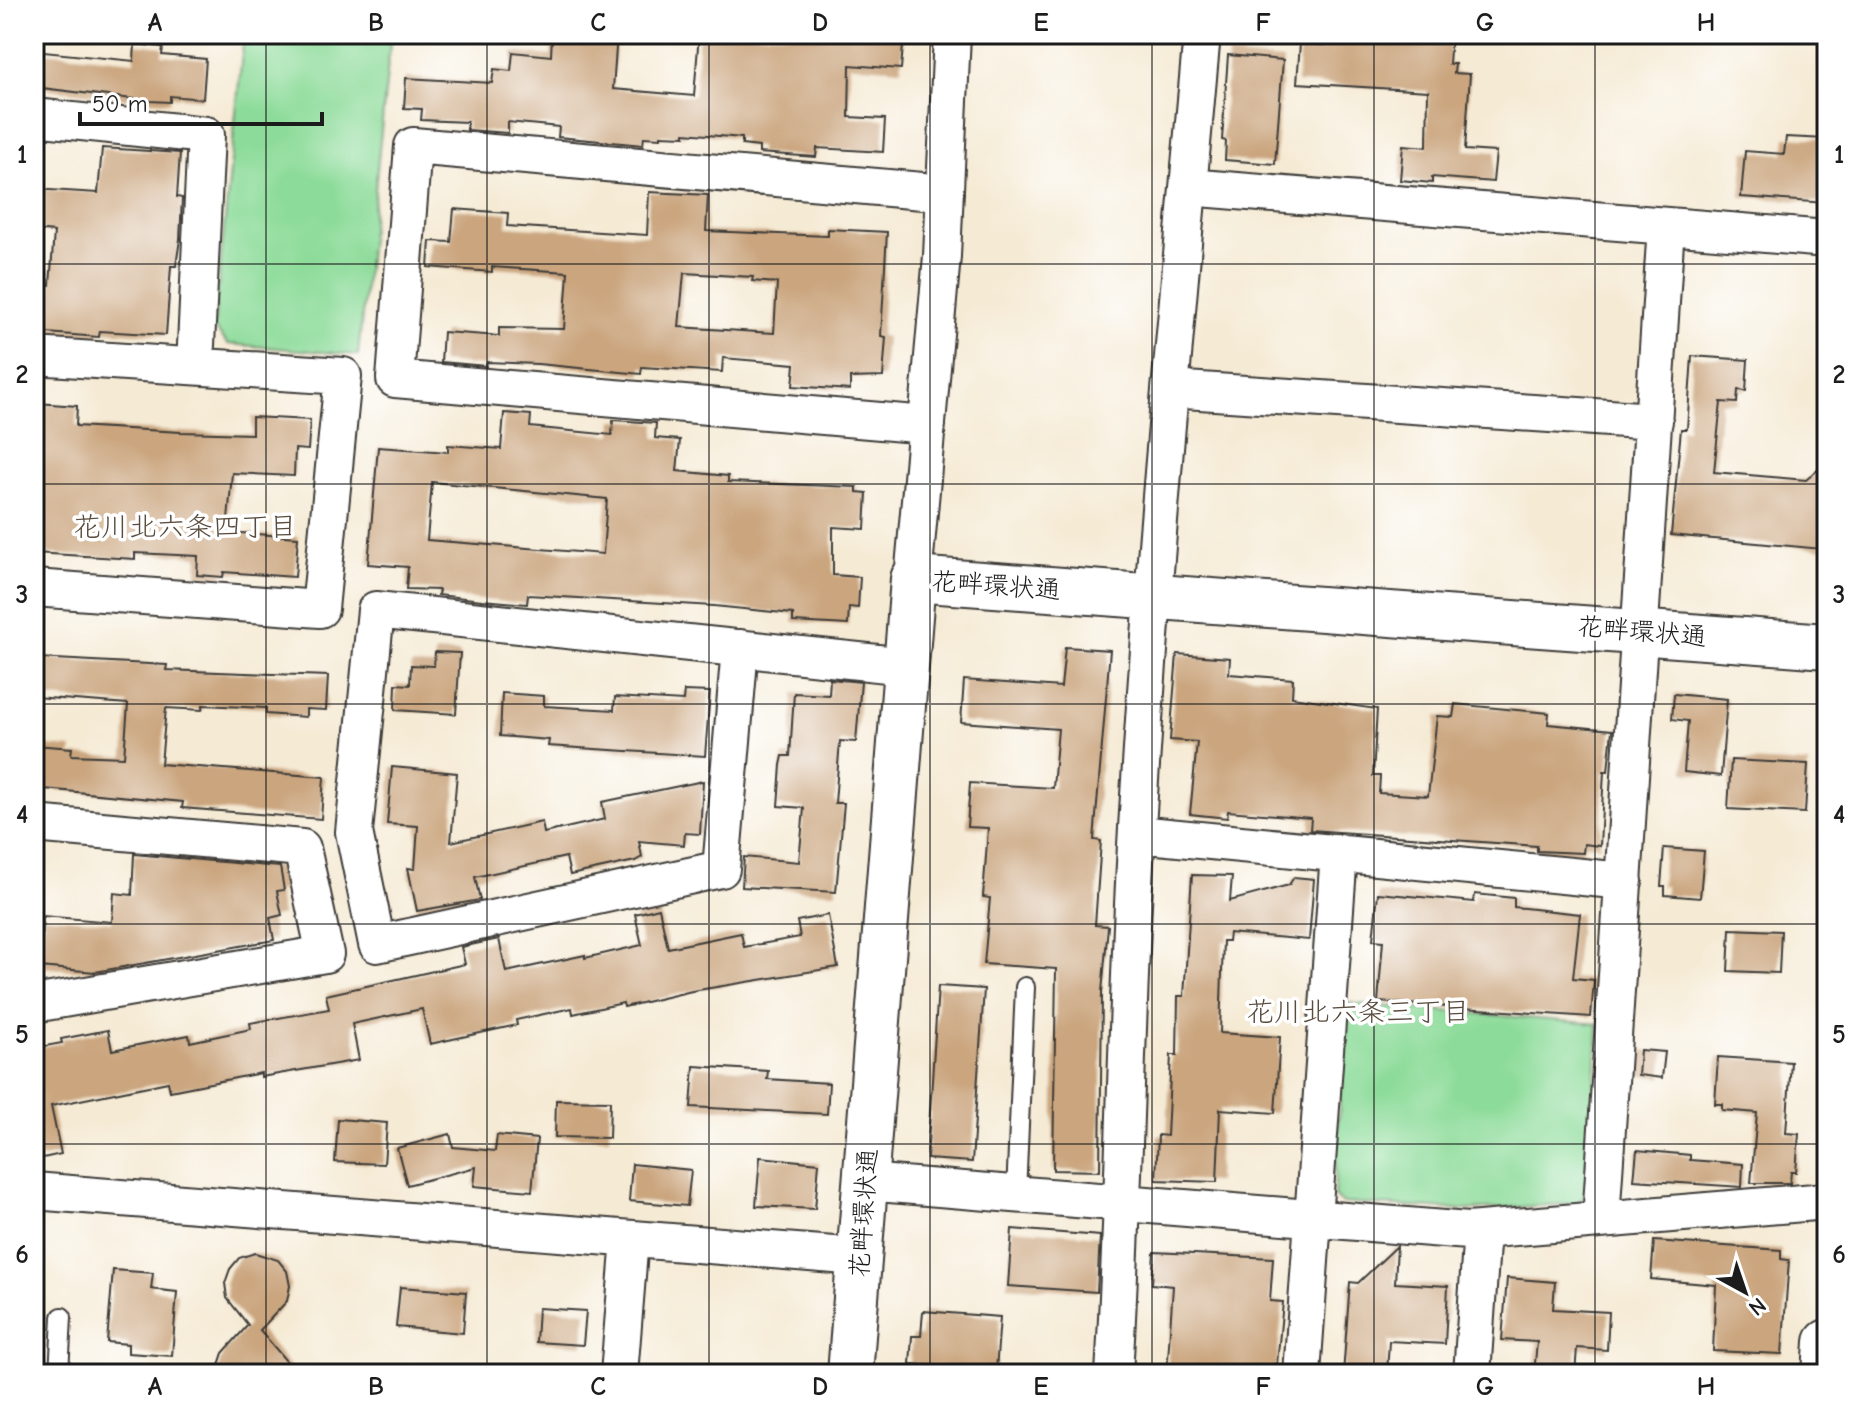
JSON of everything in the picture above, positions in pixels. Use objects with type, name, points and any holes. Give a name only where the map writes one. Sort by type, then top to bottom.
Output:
[{"type":"street","points":[[913,579],[945,193],[952,34]]},
{"type":"street","points":[[1114,1374],[1125,1203],[1137,834],[1151,595],[1202,34]]},
{"type":"street","points":[[34,117],[206,135],[195,366]]},
{"type":"street","points":[[927,425],[395,379],[413,146],[945,193]]},
{"type":"street","points":[[1188,187],[1827,239]]},
{"type":"street","points":[[1601,1220],[1666,226]]},
{"type":"street","points":[[34,356],[343,376],[320,609],[34,588]]},
{"type":"street","points":[[1170,389],[1654,421]]},
{"type":"street","name":"花畔環状通","points":[[850,1374],[913,579],[1827,646]]},
{"type":"street","points":[[740,648],[721,869],[377,944],[354,832],[376,610],[740,648],[906,666]]},
{"type":"street","points":[[34,824],[302,848],[325,954],[34,1004]]},
{"type":"street","points":[[1137,834],[1624,881]]},
{"type":"street","points":[[1302,1374],[1339,853]]},
{"type":"street","points":[[865,1182],[1482,1230],[1827,1201]]},
{"type":"street","points":[[34,1191],[859,1257]]},
{"type":"street","points":[[1472,1374],[1482,1230]]},
{"type":"street","points":[[619,1374],[630,1239]]},
{"type":"street","points":[[1825,1374],[1827,1342]]},
{"type":"lane","points":[[1016,1194],[1025,987]]},
{"type":"lane","points":[[59,1374],[62,1317]]},
{"type":"green space","points":[[244,34],[391,34],[358,355],[228,344],[214,328]]},
{"type":"green space","points":[[1346,1003],[1598,1024],[1589,1190],[1578,1203],[1469,1210],[1341,1203],[1334,1196]]},
{"type":"building","points":[[552,34],[617,34],[613,89],[694,96],[699,34],[904,34],[901,69],[850,65],[849,117],[885,119],[883,152],[817,148],[816,157],[759,153],[759,147],[742,145],[742,138],[685,133],[685,136],[644,137],[643,145],[558,137],[559,127],[508,122],[508,133],[467,130],[467,122],[421,120],[422,109],[404,108],[406,78],[492,83],[494,69],[511,71],[513,52],[551,56]]},
{"type":"building","points":[[1324,34],[1367,37],[1451,34],[1449,64],[1455,64],[1454,73],[1470,74],[1465,150],[1496,152],[1493,182],[1432,177],[1432,183],[1400,180],[1403,145],[1427,147],[1428,91],[1297,83],[1300,43],[1324,45]]},
{"type":"building","points":[[135,44],[163,47],[162,55],[206,59],[203,99],[170,96],[170,102],[149,101],[34,87],[34,51],[134,61]]},
{"type":"building","points":[[1228,55],[1283,60],[1275,164],[1225,160],[1226,141],[1222,140]]},
{"type":"building","points":[[1786,137],[1827,139],[1827,203],[1741,197],[1745,151],[1784,154]]},
{"type":"building","points":[[102,148],[180,153],[177,197],[182,198],[180,239],[176,266],[171,266],[166,335],[100,331],[99,337],[34,332],[34,284],[50,285],[54,232],[34,230],[34,189],[98,193]]},
{"type":"building","points":[[649,192],[708,195],[706,231],[828,236],[828,229],[887,232],[881,336],[886,337],[883,377],[850,378],[850,390],[793,386],[795,364],[723,358],[722,372],[642,367],[641,374],[538,364],[487,362],[486,366],[441,362],[443,332],[499,336],[499,328],[564,329],[568,272],[492,267],[492,272],[428,267],[430,241],[451,242],[454,209],[508,213],[507,226],[647,235]],"holes":[[[684,273],[753,277],[752,281],[777,283],[774,333],[679,327]]]},
{"type":"building","points":[[1692,356],[1748,360],[1746,391],[1738,390],[1737,403],[1721,402],[1714,472],[1806,480],[1827,462],[1822,549],[1671,535],[1681,429],[1687,429]]},
{"type":"building","points":[[37,403],[77,406],[76,426],[252,434],[252,417],[310,420],[308,450],[295,449],[294,476],[232,473],[227,532],[298,537],[295,577],[224,572],[223,577],[197,575],[198,556],[135,553],[135,559],[34,553]]},
{"type":"building","points":[[504,413],[531,415],[530,427],[612,435],[613,420],[656,423],[655,438],[680,440],[677,471],[728,476],[728,482],[857,487],[857,492],[867,493],[865,529],[833,527],[833,575],[860,577],[858,608],[849,607],[848,625],[793,622],[793,614],[714,606],[528,595],[527,604],[482,600],[438,595],[439,590],[406,589],[408,567],[368,564],[378,447],[448,452],[448,445],[501,449]],"holes":[[[432,482],[607,499],[603,554],[427,540]]]},
{"type":"building","points":[[1065,647],[1110,650],[1094,840],[1101,841],[1095,925],[1108,926],[1102,992],[1100,1171],[1053,1170],[1056,969],[984,964],[990,898],[983,897],[988,828],[967,827],[970,783],[1053,788],[1058,729],[961,722],[964,680],[1061,687]]},
{"type":"building","points":[[435,652],[460,653],[456,714],[395,710],[396,684],[410,685],[411,665],[434,666]]},
{"type":"building","points":[[1177,654],[1230,658],[1229,674],[1293,679],[1292,697],[1377,709],[1373,776],[1380,776],[1379,793],[1428,796],[1437,716],[1453,717],[1455,704],[1549,713],[1548,724],[1612,730],[1608,771],[1604,771],[1600,846],[1584,844],[1583,853],[1537,851],[1537,846],[1310,830],[1311,818],[1228,811],[1227,818],[1190,814],[1197,742],[1170,740]]},
{"type":"building","points":[[37,658],[167,665],[166,670],[328,676],[326,710],[306,709],[306,717],[266,714],[266,708],[203,705],[202,710],[166,708],[161,764],[324,777],[321,819],[182,808],[183,802],[34,788],[35,745],[72,748],[71,755],[124,757],[128,704],[35,697]]},
{"type":"building","points":[[830,679],[861,682],[856,742],[840,741],[835,803],[844,803],[836,892],[742,887],[744,857],[799,862],[804,808],[778,806],[781,765],[783,756],[790,756],[794,693],[829,695]]},
{"type":"building","points":[[684,691],[710,692],[705,756],[548,746],[549,740],[500,736],[502,693],[544,696],[544,706],[614,710],[615,697],[683,701]]},
{"type":"building","points":[[1674,694],[1727,699],[1721,776],[1684,772],[1688,721],[1672,719]]},
{"type":"building","points":[[1731,760],[1808,764],[1805,813],[1728,809]]},
{"type":"building","points":[[392,767],[457,773],[451,842],[542,822],[544,833],[605,819],[602,802],[703,781],[700,834],[685,833],[684,845],[639,841],[642,857],[635,861],[570,875],[566,857],[475,877],[480,900],[417,911],[408,868],[415,869],[418,826],[387,824]]},
{"type":"building","points":[[1664,848],[1704,851],[1700,898],[1665,895],[1665,886],[1661,886]]},
{"type":"building","points":[[134,854],[280,867],[284,890],[277,891],[282,915],[270,918],[274,940],[95,972],[40,967],[43,916],[112,922],[114,893],[132,895]]},
{"type":"building","points":[[1192,875],[1232,876],[1230,901],[1289,885],[1294,877],[1314,879],[1309,940],[1229,933],[1228,941],[1223,941],[1220,1033],[1280,1037],[1275,1113],[1220,1109],[1217,1182],[1156,1180],[1158,1135],[1167,1136],[1171,1055],[1177,1055],[1178,996],[1184,996]]},
{"type":"building","points":[[1378,893],[1474,902],[1475,894],[1514,898],[1514,907],[1580,914],[1573,978],[1594,980],[1591,1017],[1378,1002],[1383,941],[1373,940]]},
{"type":"building","points":[[659,908],[668,948],[741,933],[744,947],[800,937],[797,921],[828,915],[838,967],[692,991],[624,1007],[623,1003],[573,1014],[572,1008],[516,1020],[517,1025],[430,1044],[422,1009],[352,1024],[359,1060],[261,1077],[261,1073],[170,1091],[168,1082],[51,1106],[61,1154],[34,1160],[34,1048],[108,1030],[112,1050],[189,1035],[190,1042],[251,1029],[250,1023],[329,1009],[326,995],[465,964],[461,947],[499,939],[506,972],[585,955],[585,958],[642,945],[635,914]]},
{"type":"building","points":[[1730,929],[1781,931],[1779,973],[1728,971]]},
{"type":"building","points":[[938,986],[984,989],[972,1162],[927,1159]]},
{"type":"building","points":[[1640,1050],[1665,1052],[1662,1078],[1638,1075]]},
{"type":"building","points":[[1718,1057],[1791,1062],[1786,1133],[1799,1134],[1796,1172],[1791,1172],[1790,1183],[1751,1183],[1757,1113],[1722,1110],[1722,1104],[1715,1104]]},
{"type":"building","points":[[694,1066],[768,1071],[767,1079],[829,1083],[827,1114],[691,1107]]},
{"type":"building","points":[[556,1100],[610,1101],[609,1138],[555,1137]]},
{"type":"building","points":[[338,1119],[387,1123],[384,1164],[335,1162]]},
{"type":"building","points":[[450,1134],[453,1147],[495,1151],[497,1135],[537,1139],[532,1191],[474,1186],[476,1167],[407,1185],[397,1148]]},
{"type":"building","points":[[1637,1150],[1690,1155],[1690,1160],[1743,1164],[1742,1187],[1634,1180]]},
{"type":"building","points":[[760,1157],[819,1163],[815,1209],[756,1206]]},
{"type":"building","points":[[632,1164],[691,1170],[687,1206],[629,1201]]},
{"type":"building","points":[[1012,1229],[1100,1236],[1097,1292],[1008,1286]]},
{"type":"building","points":[[1654,1241],[1781,1250],[1781,1259],[1789,1260],[1782,1354],[1713,1351],[1716,1285],[1651,1279]]},
{"type":"building","points":[[1397,1246],[1395,1283],[1448,1286],[1445,1344],[1389,1341],[1387,1374],[1343,1374],[1350,1282],[1358,1283]]},
{"type":"building","points":[[1154,1252],[1273,1258],[1270,1301],[1283,1302],[1276,1374],[1167,1374],[1173,1286],[1152,1284]]},
{"type":"building","points":[[255,1253],[278,1260],[287,1271],[290,1286],[287,1301],[260,1330],[297,1374],[216,1374],[223,1353],[248,1325],[227,1298],[225,1283],[230,1269],[239,1258]]},
{"type":"building","points":[[113,1270],[153,1273],[151,1289],[177,1292],[172,1356],[128,1353],[128,1344],[107,1342]]},
{"type":"building","points":[[1507,1278],[1555,1282],[1553,1309],[1609,1312],[1607,1350],[1577,1348],[1575,1374],[1534,1374],[1537,1342],[1502,1340]]},
{"type":"building","points":[[400,1287],[466,1292],[463,1333],[396,1327]]},
{"type":"building","points":[[538,1308],[586,1311],[583,1345],[536,1342]]},
{"type":"building","points":[[923,1311],[1000,1317],[996,1371],[910,1364],[912,1336],[921,1336]]},
{"type":"district","name":"花川北六条四丁目","points":[[185,526]]},
{"type":"district","name":"花川北六条三丁目","points":[[1358,1011]]}]
